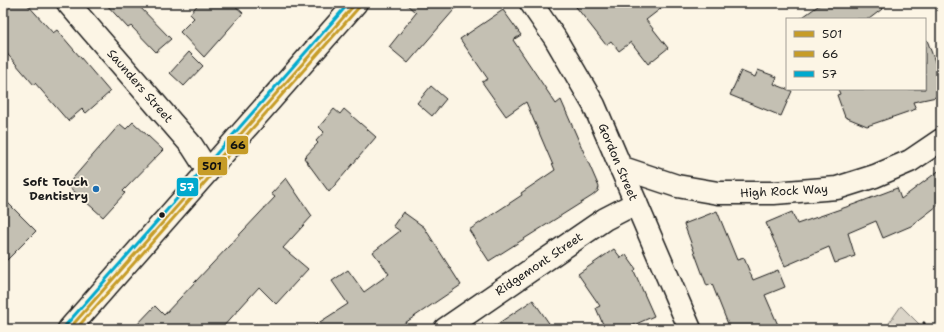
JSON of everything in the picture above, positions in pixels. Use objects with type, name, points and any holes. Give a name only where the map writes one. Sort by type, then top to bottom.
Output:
[{"type":"street","name":"Saunders Street","points":[[68,3],[192,146],[208,171]]},
{"type":"street","points":[[69,329],[356,3]]},
{"type":"street","name":"Gordon Street","points":[[531,3],[555,38],[583,84],[690,329]]},
{"type":"street","name":"High Rock Way","points":[[620,167],[677,186],[718,193],[790,192],[837,188],[875,176],[910,161],[941,140]]},
{"type":"street","name":"Ridgemont Street","points":[[445,329],[606,219],[636,203]]},
{"type":"path","points":[[923,322],[930,329]]},
{"type":"shaded area","points":[[901,306],[924,329],[885,329]]},
{"type":"building","points":[[3,3],[26,3],[53,33],[57,30],[110,92],[86,113],[82,109],[68,121],[3,49]]},
{"type":"building","points":[[105,3],[136,3],[171,39],[156,52],[131,26],[128,28]]},
{"type":"building","points":[[199,3],[232,3],[243,13],[204,57],[180,32],[194,18],[190,14]]},
{"type":"building","points":[[405,3],[460,3],[408,63],[389,47],[416,13]]},
{"type":"building","points":[[573,3],[668,3],[646,20],[668,48],[648,64],[631,42],[619,51],[611,41],[606,45]]},
{"type":"building","points":[[822,3],[890,3],[870,18],[801,18]]},
{"type":"building","points":[[503,10],[521,35],[513,40],[556,104],[561,100],[599,187],[598,191],[592,196],[489,261],[469,230],[522,195],[521,193],[555,170],[526,102],[506,116],[482,82],[488,79],[460,39]]},
{"type":"building","points":[[927,40],[941,78],[941,96],[913,102],[916,109],[867,126],[845,117],[837,95],[840,94],[838,90],[926,90]]},
{"type":"building","points":[[189,52],[203,66],[184,86],[170,73]]},
{"type":"building","points":[[758,70],[777,77],[774,84],[786,90],[792,91],[781,116],[730,95],[741,71],[755,77]]},
{"type":"building","points":[[431,86],[446,99],[432,116],[417,103]]},
{"type":"building","points":[[334,109],[340,114],[344,109],[376,137],[329,192],[304,158],[318,143],[316,141],[324,132],[319,127]]},
{"type":"building","points":[[133,122],[163,150],[123,191],[125,193],[103,217],[67,185],[120,124],[126,129]]},
{"type":"building","points":[[941,169],[941,203],[911,226],[883,238],[876,221],[848,233],[855,256],[835,263],[829,247],[785,266],[766,223],[792,212],[797,224],[897,188],[901,199]]},
{"type":"building","points":[[286,178],[312,216],[283,248],[308,269],[276,304],[259,287],[221,329],[133,329],[155,306],[164,315],[275,197],[271,194]]},
{"type":"building","points":[[3,198],[36,231],[3,264]]},
{"type":"building","points":[[717,211],[737,260],[744,258],[753,280],[778,270],[785,287],[765,295],[778,325],[769,329],[730,329],[712,284],[707,286],[684,224]]},
{"type":"building","points":[[403,212],[424,227],[461,285],[396,329],[309,329],[348,304],[332,281],[348,270],[364,292],[389,274],[373,252],[400,231],[393,226]]},
{"type":"building","points":[[614,249],[621,258],[626,255],[636,269],[634,271],[654,316],[625,329],[605,329],[596,308],[600,306],[578,274]]},
{"type":"building","points":[[533,300],[553,329],[490,329]]},
{"type":"transit line","name":"57","points":[[65,326],[349,3]]},
{"type":"transit line","name":"501","points":[[69,329],[356,3]]},
{"type":"transit line","name":"66","points":[[76,329],[360,6]]},
{"type":"place","name":"Soft Touch Dentistry","points":[[96,189]]}]
